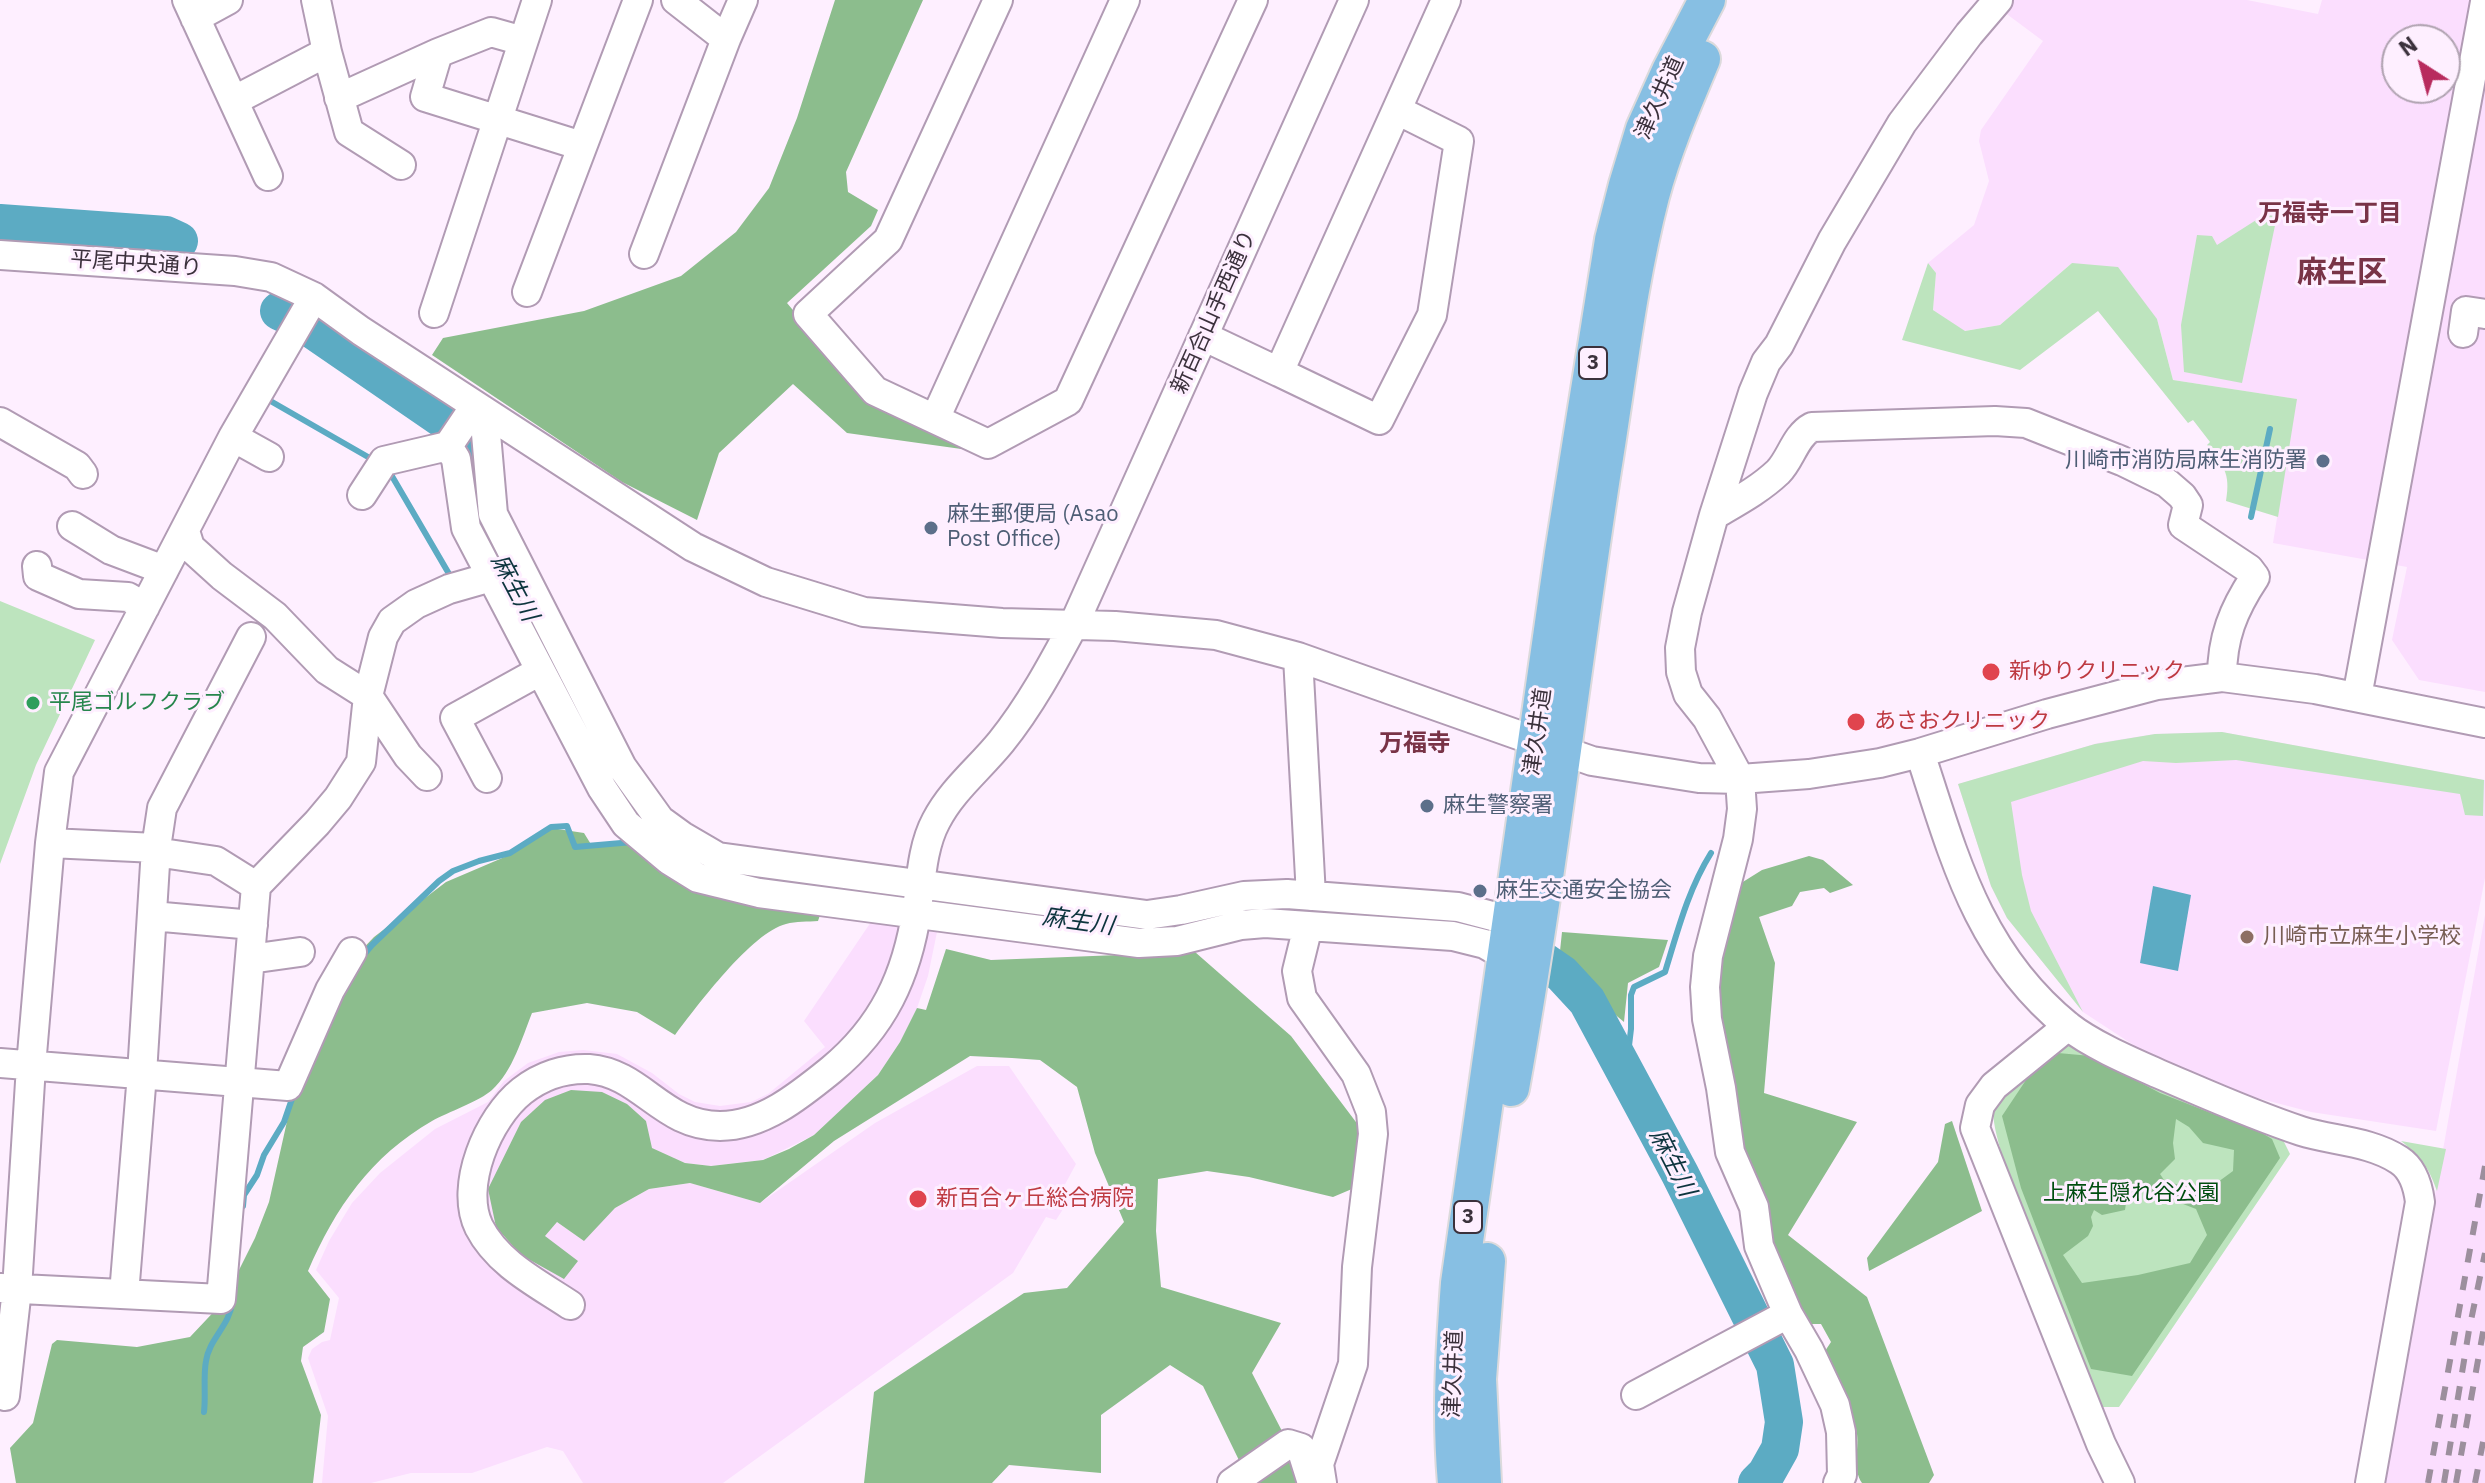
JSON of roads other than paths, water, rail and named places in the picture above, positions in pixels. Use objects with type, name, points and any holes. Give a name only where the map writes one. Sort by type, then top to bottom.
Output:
[{"type":"main road","name":"津久井道","points":[[1549,746],[1563,553],[1613,240],[1644,129],[1707,0]]},
{"type":"main road","name":"津久井道","points":[[1456,1483],[1451,1382],[1459,1283],[1549,746],[1590,558],[1639,248],[1668,140],[1729,0]]},
{"type":"main road","name":"津久井道","points":[[1483,1483],[1478,1379],[1483,1287],[1511,1090],[1517,944]]},
{"type":"street","points":[[228,0],[191,9],[268,176]]},
{"type":"street","points":[[434,313],[537,0]]},
{"type":"street","points":[[527,292],[638,0]]},
{"type":"street","points":[[676,0],[726,39]]},
{"type":"street","points":[[644,254],[743,0]]},
{"type":"street","points":[[998,0],[888,240],[808,314],[875,391],[988,444],[1068,401],[1253,0]]},
{"type":"street","points":[[935,419],[1125,0]]},
{"type":"street","name":"新百合山手西通り","points":[[570,1305],[513,1267],[494,1250],[478,1225],[472,1195],[476,1166],[491,1130],[507,1106],[522,1091],[545,1076],[589,1069],[610,1073],[630,1082],[667,1111],[689,1121],[720,1126],[761,1119],[832,1070],[867,1035],[894,994],[934,823],[950,799],[1000,743],[1039,689],[1074,624],[1354,0]]},
{"type":"street","points":[[1279,372],[1446,0]]},
{"type":"street","points":[[1768,1324],[1754,1207],[1730,1152],[1707,1019],[1705,987],[1708,956],[1738,839],[1742,809],[1740,779],[1707,718],[1688,694],[1681,672],[1680,648],[1714,515],[1766,362],[1779,345],[1832,241],[1902,123],[1998,0]]},
{"type":"street","points":[[323,2],[327,52],[349,132],[401,165]]},
{"type":"street","points":[[2357,697],[2485,2]]},
{"type":"street","points":[[339,98],[491,32],[523,41]]},
{"type":"street","points":[[235,100],[327,52]]},
{"type":"street","points":[[438,53],[425,97],[582,146]]},
{"type":"street","points":[[1203,336],[1379,420],[1432,315],[1459,141],[1397,110]]},
{"type":"street","name":"平尾中央通り","points":[[0,255],[235,271],[271,277],[314,297],[353,326],[465,425],[693,547],[766,582],[864,612],[1216,635],[1298,657],[1592,761],[1699,778],[1740,779],[1809,774],[1920,753],[2047,714],[2157,685],[2222,677],[2315,689],[2485,723]]},
{"type":"street","points":[[5,1396],[9,1288],[59,772],[233,437],[314,297]]},
{"type":"street","points":[[2463,333],[2466,311],[2485,314]]},
{"type":"street","points":[[1714,515],[1751,493],[1779,471],[1804,431],[1812,427],[1995,421],[2029,424],[2122,461],[2167,483],[2188,505],[2183,525],[2249,569],[2255,577],[2238,602],[2234,614],[2222,652],[2222,677]]},
{"type":"street","points":[[0,422],[77,466],[83,474]]},
{"type":"street","points":[[362,495],[384,461],[465,425]]},
{"type":"street","points":[[465,425],[456,459],[466,528],[602,788],[620,815],[644,841],[698,878],[759,893],[918,899]]},
{"type":"street","points":[[465,425],[493,514],[622,767],[660,820],[718,857],[1139,943],[1177,941],[1241,925],[1325,912],[1458,907],[1517,944]]},
{"type":"street","points":[[233,437],[269,457]]},
{"type":"street","points":[[72,526],[111,550],[164,570]]},
{"type":"street","points":[[185,531],[190,547],[222,576],[275,616],[327,670],[368,696],[408,756],[427,776]]},
{"type":"street","points":[[37,566],[38,576],[79,594],[128,597],[145,607]]},
{"type":"street","points":[[9,1288],[221,1299],[256,886],[331,806],[361,762],[368,696],[383,637],[392,621],[416,604],[449,589],[491,577]]},
{"type":"street","points":[[124,1294],[156,848],[162,808],[251,637]]},
{"type":"street","points":[[1298,657],[1325,912],[1297,971],[1302,998],[1356,1074],[1371,1112],[1373,1134],[1357,1267],[1353,1364],[1319,1464],[1322,1483]]},
{"type":"street","points":[[487,778],[445,724],[540,671]]},
{"type":"street","points":[[1920,753],[1960,877],[1973,906],[2028,988],[2068,1026],[2126,1059],[2234,1107],[2303,1132],[2381,1150],[2403,1162],[2417,1182],[2420,1202],[2370,1483]]},
{"type":"street","points":[[50,843],[156,848],[162,853],[216,861],[256,886]]},
{"type":"street","points":[[152,916],[253,925]]},
{"type":"street","points":[[250,959],[300,952]]},
{"type":"street","points":[[0,1063],[288,1086],[330,990],[352,952]]},
{"type":"street","points":[[2068,1026],[1994,1086],[1980,1105],[1975,1128],[2101,1444],[2120,1483]]},
{"type":"street","points":[[1636,1395],[1768,1324]]},
{"type":"street","points":[[1768,1324],[1809,1350],[1835,1405],[1841,1432],[1842,1475],[1838,1483]]},
{"type":"street","points":[[1232,1483],[1288,1444],[1301,1448],[1312,1483]]},
{"type":"water","points":[[2153,886],[2191,895],[2178,971],[2140,963]]},
{"type":"waterway","points":[[0,223],[166,235],[179,241]]},
{"type":"waterway","name":"麻生川","points":[[279,311],[300,321],[466,435],[472,447],[480,523],[613,776],[632,807],[656,835],[688,856],[750,875],[915,900]]},
{"type":"waterway","points":[[267,399],[375,461]]},
{"type":"waterway","points":[[2251,517],[2270,429]]},
{"type":"waterway","points":[[389,471],[452,579]]},
{"type":"waterway","points":[[361,958],[453,871],[510,853],[551,827],[567,826],[575,847],[633,842]]},
{"type":"waterway","points":[[1626,1071],[1634,987],[1665,972],[1690,896],[1711,853]]},
{"type":"waterway","name":"麻生川","points":[[1194,926],[1241,911],[1279,908],[1385,919]]},
{"type":"waterway","name":"麻生川","points":[[1504,938],[1517,943],[1562,974],[1587,1001],[1680,1174],[1775,1365],[1784,1422],[1780,1449],[1766,1474],[1757,1483]]},
{"type":"waterway","points":[[243,1206],[244,1195],[284,1122],[294,1093]]},
{"type":"waterway","points":[[204,1412],[208,1353],[228,1318],[232,1303]]},
{"type":"railway","points":[[2428,1483],[2485,1166]]},
{"type":"railway","points":[[2444,1483],[2485,1253]]},
{"type":"railway","points":[[2456,1483],[2485,1321]]},
{"type":"railway","points":[[2475,1483],[2485,1432]]},
{"type":"place","name":"川崎市消防局麻生消防署","points":[[2323,461]]},
{"type":"place","name":"麻生郵便局 (Asao Post Office)","points":[[931,528]]},
{"type":"place","name":"新ゆりクリニック","points":[[1991,672]]},
{"type":"place","name":"平尾ゴルフクラブ","points":[[33,703]]},
{"type":"place","name":"あさおクリニック","points":[[1856,722]]},
{"type":"place","name":"麻生警察署","points":[[1427,806]]},
{"type":"place","name":"麻生交通安全協会","points":[[1480,891]]},
{"type":"place","name":"川崎市立麻生小学校","points":[[2247,937]]},
{"type":"place","name":"新百合ヶ丘総合病院","points":[[918,1199]]},
{"type":"district","name":"万福寺一丁目","points":[[2330,214]]},
{"type":"district","name":"麻生区","points":[[2342,273]]},
{"type":"district","name":"万福寺","points":[[1415,744]]},
{"type":"park label","name":"上麻生隠れ谷公園","points":[[2131,1194]]}]
